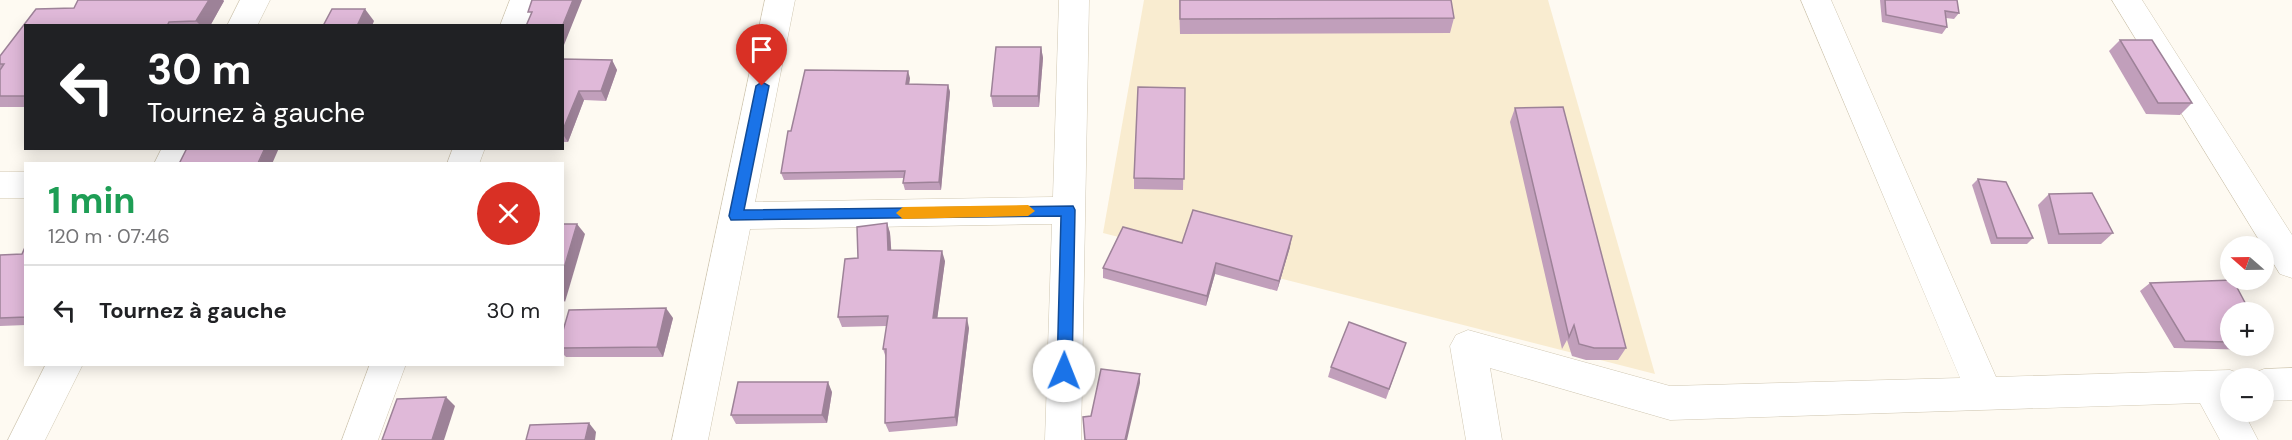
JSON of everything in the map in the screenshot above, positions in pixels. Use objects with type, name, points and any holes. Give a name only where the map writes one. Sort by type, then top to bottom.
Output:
[{"type":"street","points":[[243,24],[255,0]]},
{"type":"street","points":[[516,24],[525,0]]},
{"type":"street","points":[[690,440],[780,0]]},
{"type":"street","points":[[1063,440],[1074,0]]},
{"type":"street","points":[[1816,0],[1985,394]]},
{"type":"street","points":[[2127,0],[2292,264]]},
{"type":"street","points":[[0,185],[24,185]]},
{"type":"street","points":[[736,216],[1068,210]]},
{"type":"street","points":[[1484,440],[1468,346],[1670,403],[2220,386]]},
{"type":"street","points":[[26,440],[64,366]]},
{"type":"street","points":[[360,440],[387,366]]},
{"type":"street","points":[[2274,385],[2292,384]]},
{"type":"street","points":[[2233,422],[2240,440]]},
{"type":"shaded area","points":[[1144,0],[1548,0],[1655,374],[1103,233]]},
{"type":"building","points":[[78,0],[209,0],[196,21],[169,22],[168,24],[25,24],[36,9],[74,8]]},
{"type":"building","points":[[532,0],[573,0],[563,24],[527,24],[532,12],[528,12]]},
{"type":"building","points":[[1180,0],[1451,0],[1454,18],[1180,19]]},
{"type":"building","points":[[1885,0],[1957,0],[1959,13],[1945,11],[1947,27],[1886,15]]},
{"type":"building","points":[[332,9],[365,9],[358,24],[324,24]]},
{"type":"building","points":[[24,25],[24,96],[0,96],[0,70],[4,64],[0,64],[0,56]]},
{"type":"building","points":[[2120,40],[2152,40],[2192,103],[2158,103]]},
{"type":"building","points":[[996,47],[1041,47],[1038,96],[991,96]]},
{"type":"building","points":[[564,59],[612,60],[601,91],[579,91],[564,127]]},
{"type":"building","points":[[805,70],[908,71],[906,84],[948,85],[939,182],[903,183],[905,171],[781,173],[788,131],[791,131]]},
{"type":"building","points":[[1138,87],[1185,88],[1184,179],[1134,178]]},
{"type":"building","points":[[1563,107],[1626,348],[1594,348],[1579,344],[1574,325],[1569,337],[1515,108]]},
{"type":"building","points":[[186,150],[264,150],[258,162],[180,162]]},
{"type":"building","points":[[1978,179],[2006,182],[2033,238],[1997,238]]},
{"type":"building","points":[[2092,193],[2113,233],[2059,234],[2049,194]]},
{"type":"building","points":[[1193,210],[1292,236],[1279,281],[1216,263],[1207,296],[1103,268],[1123,227],[1182,243]]},
{"type":"building","points":[[887,223],[888,250],[942,251],[933,318],[967,318],[955,417],[885,423],[886,349],[883,349],[888,316],[838,317],[845,259],[858,258],[857,227]]},
{"type":"building","points":[[564,224],[577,224],[564,268]]},
{"type":"building","points":[[24,250],[24,317],[0,318],[0,255],[22,254]]},
{"type":"building","points":[[2220,280],[2220,290],[2238,290],[2245,302],[2220,302],[2220,342],[2185,341],[2150,283]]},
{"type":"building","points":[[666,308],[657,347],[564,348],[564,327],[569,310]]},
{"type":"building","points":[[1349,322],[1406,343],[1389,389],[1331,367]]},
{"type":"building","points":[[1101,369],[1140,374],[1125,440],[1085,440],[1083,417],[1091,416]]},
{"type":"building","points":[[738,382],[828,382],[822,415],[731,415]]},
{"type":"building","points":[[446,397],[432,440],[382,440],[397,399]]},
{"type":"building","points":[[589,423],[585,440],[526,440],[530,425]]},
{"type":"slow traffic","points":[[903,213],[1028,211]]},
{"type":"route","points":[[762,86],[736,216],[1068,210],[1064,371]]}]
